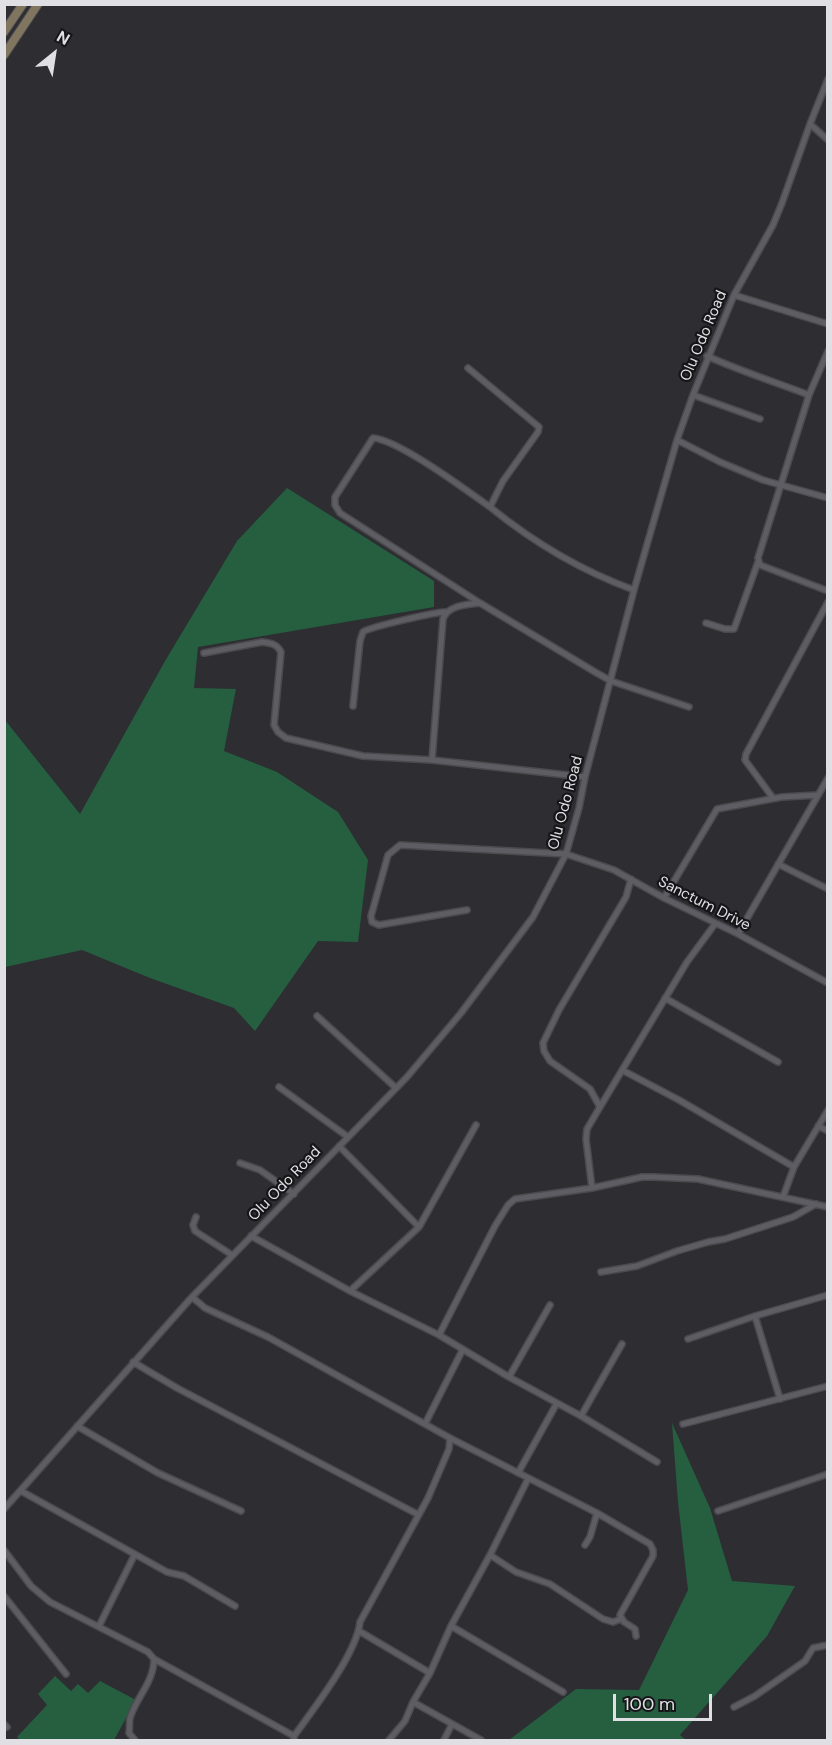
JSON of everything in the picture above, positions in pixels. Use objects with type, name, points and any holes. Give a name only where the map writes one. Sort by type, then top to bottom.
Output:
[{"type":"main road","points":[[6,27],[23,4]]},
{"type":"main road","points":[[4,55],[38,4]]},
{"type":"street","name":"Olu Odo Road","points":[[4,1509],[192,1297],[396,1088],[461,1013],[533,917],[566,854],[634,590],[677,440],[707,356],[734,295],[783,203],[828,79]]},
{"type":"street","points":[[810,124],[828,140]]},
{"type":"street","points":[[734,295],[828,324]]},
{"type":"street","points":[[706,623],[725,629],[734,629],[758,562],[808,395],[828,351]]},
{"type":"street","points":[[707,356],[745,373],[766,378],[808,395]]},
{"type":"street","points":[[468,368],[539,428],[503,481],[490,507]]},
{"type":"street","points":[[693,395],[760,419]]},
{"type":"street","points":[[634,590],[576,565],[523,532],[437,471],[384,439],[373,438],[335,497],[335,505],[340,513],[480,603],[611,681],[689,707]]},
{"type":"street","points":[[677,440],[720,462],[763,480],[828,498]]},
{"type":"street","points":[[758,562],[828,591]]},
{"type":"street","points":[[773,798],[749,767],[745,760],[746,754],[828,602]]},
{"type":"street","points":[[353,706],[363,632],[373,627],[480,603]]},
{"type":"street","points":[[432,760],[445,612]]},
{"type":"street","points":[[204,653],[262,642],[272,643],[279,647],[281,652],[274,724],[278,732],[286,738],[363,756],[432,760],[585,777]]},
{"type":"street","points":[[738,934],[828,778]]},
{"type":"street","points":[[664,898],[717,809],[773,798],[818,795]]},
{"type":"street","name":"Sanctum Drive","points":[[467,910],[379,925],[372,922],[371,916],[388,855],[400,844],[566,854],[614,870],[828,983]]},
{"type":"street","points":[[778,864],[828,889]]},
{"type":"street","points":[[600,1107],[590,1089],[550,1061],[544,1051],[543,1043],[555,1018],[626,897],[631,879]]},
{"type":"street","points":[[592,1188],[585,1139],[586,1129],[687,962],[716,924]]},
{"type":"street","points":[[665,998],[777,1062]]},
{"type":"street","points":[[317,1016],[396,1088]]},
{"type":"street","points":[[622,1070],[679,1100],[794,1167]]},
{"type":"street","points":[[279,1087],[348,1137]]},
{"type":"street","points":[[783,1197],[794,1167],[828,1110]]},
{"type":"street","points":[[350,1291],[419,1227],[476,1125]]},
{"type":"street","points":[[818,1126],[828,1131]]},
{"type":"street","points":[[339,1146],[419,1227]]},
{"type":"street","points":[[240,1163],[260,1170],[294,1194]]},
{"type":"street","points":[[439,1335],[468,1277],[508,1205],[515,1198],[652,1177],[698,1179],[828,1207]]},
{"type":"street","points":[[601,1272],[637,1266],[676,1251],[725,1239],[793,1217],[816,1204]]},
{"type":"street","points":[[196,1217],[193,1225],[195,1231],[232,1255]]},
{"type":"street","points":[[251,1236],[350,1291],[439,1335],[657,1462]]},
{"type":"street","points":[[688,1339],[755,1316],[828,1295]]},
{"type":"street","points":[[192,1297],[205,1308],[268,1338],[450,1438],[645,1540],[653,1550],[653,1556],[620,1615],[621,1619],[635,1629],[636,1636]]},
{"type":"street","points":[[509,1377],[550,1305]]},
{"type":"street","points":[[755,1316],[780,1399]]},
{"type":"street","points":[[581,1416],[622,1344]]},
{"type":"street","points":[[425,1424],[463,1350]]},
{"type":"street","points":[[133,1362],[270,1438],[419,1515]]},
{"type":"street","points":[[683,1424],[828,1386]]},
{"type":"street","points":[[518,1473],[557,1403]]},
{"type":"street","points":[[77,1426],[158,1473],[241,1511]]},
{"type":"street","points":[[4,1550],[31,1586],[50,1602],[148,1652],[154,1659],[294,1738],[354,1644],[360,1622],[419,1515],[449,1449],[450,1438]]},
{"type":"street","points":[[718,1510],[828,1473]]},
{"type":"street","points":[[389,1740],[405,1721],[451,1626],[528,1479]]},
{"type":"street","points":[[21,1491],[167,1572],[184,1575],[235,1606]]},
{"type":"street","points":[[585,1545],[590,1537],[597,1513]]},
{"type":"street","points":[[99,1626],[135,1554]]},
{"type":"street","points":[[490,1555],[526,1577],[550,1584],[603,1619],[613,1622],[621,1619]]},
{"type":"street","points":[[4,1596],[66,1674]]},
{"type":"street","points":[[451,1626],[563,1692]]},
{"type":"street","points":[[359,1631],[430,1673]]},
{"type":"street","points":[[734,1707],[755,1696],[805,1662],[813,1648],[828,1645]]},
{"type":"street","points":[[135,1740],[129,1733],[130,1719],[150,1680],[154,1659]]},
{"type":"street","points":[[413,1702],[481,1740]]},
{"type":"street","points":[[444,1740],[452,1724]]},
{"type":"green space","points":[[287,488],[434,581],[434,607],[198,647],[194,688],[236,689],[224,751],[277,772],[338,812],[368,860],[358,942],[318,941],[255,1031],[234,1008],[150,978],[82,950],[5,967],[5,720],[80,814],[165,661],[237,541]]},
{"type":"green space","points":[[672,1423],[710,1508],[732,1581],[795,1586],[767,1636],[680,1735],[686,1740],[509,1740],[576,1689],[639,1690],[688,1590]]},
{"type":"green space","points":[[55,1676],[71,1691],[78,1684],[88,1693],[100,1681],[136,1700],[114,1740],[20,1740],[17,1737],[47,1705],[38,1694]]}]
